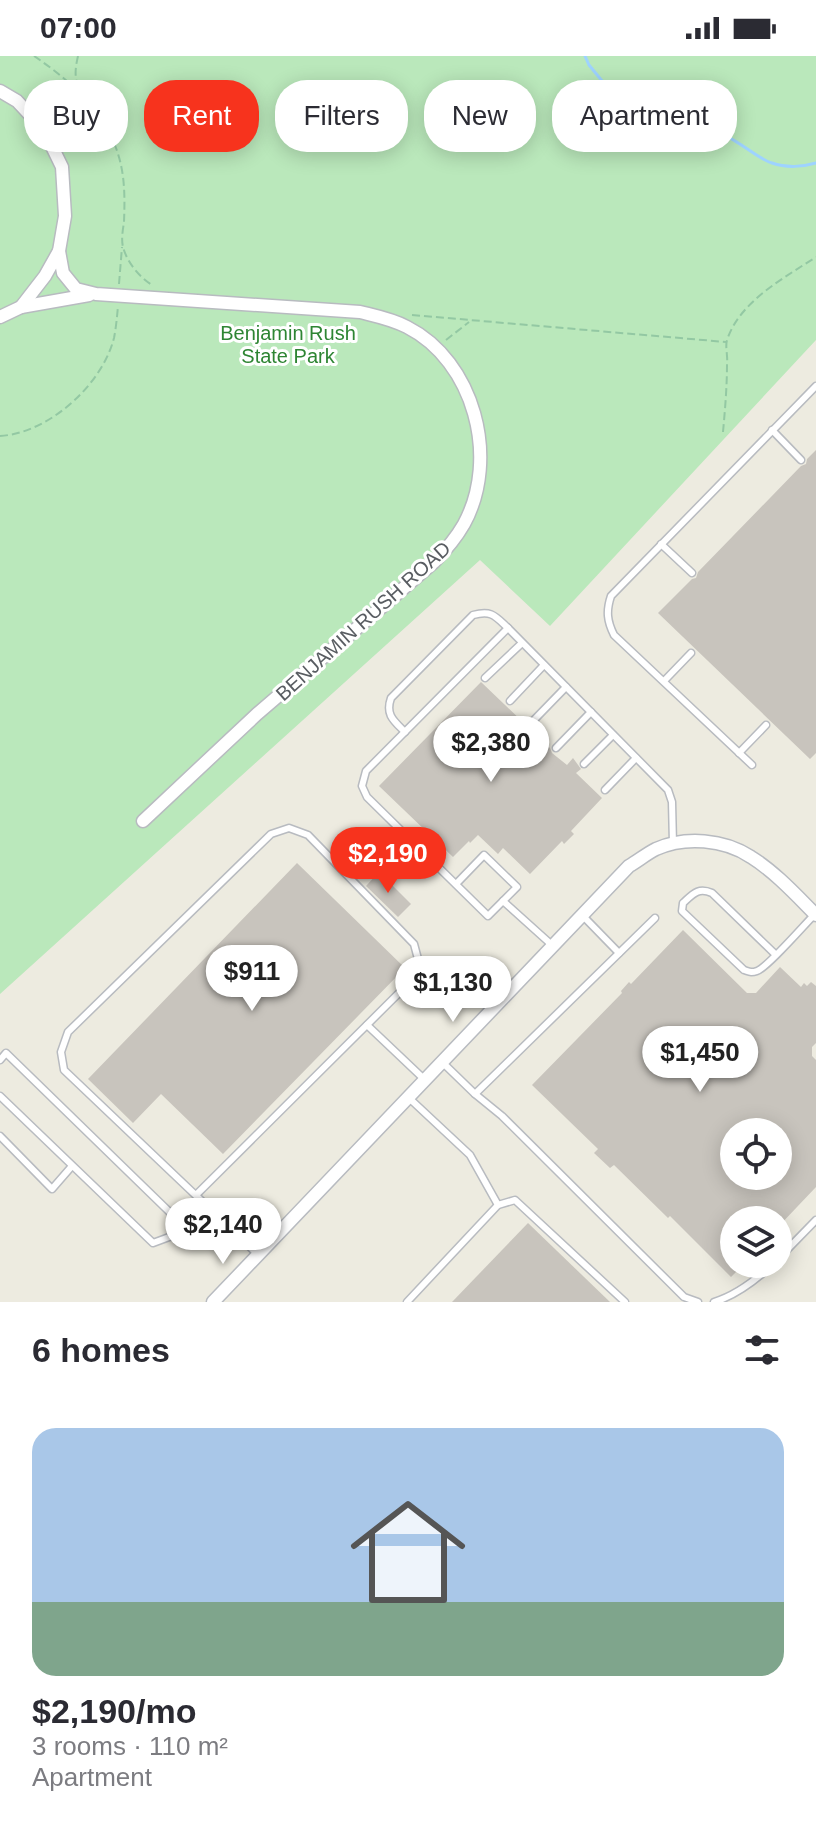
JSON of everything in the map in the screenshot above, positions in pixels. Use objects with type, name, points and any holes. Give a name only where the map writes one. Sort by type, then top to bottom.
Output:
[{"type":"street","name":"BENJAMIN RUSH ROAD","points":[[0,91],[17,101],[44,130],[62,167],[65,193],[59,251],[45,276],[21,307]]},
{"type":"street","name":"BENJAMIN RUSH ROAD","points":[[59,251],[63,273],[76,289],[96,294],[360,312],[409,328],[454,368],[466,390],[480,445],[480,476],[475,497],[466,521],[453,542],[434,562],[257,714],[143,821]]},
{"type":"street","name":"BENJAMIN RUSH ROAD","points":[[0,317],[21,307],[96,294]]},
{"type":"street","points":[[213,1302],[629,866],[656,849],[673,844],[698,840],[726,846],[750,856],[814,910]]},
{"type":"lane","points":[[752,765],[614,635],[608,622],[607,608],[611,596],[816,386]]},
{"type":"lane","points":[[772,430],[801,460]]},
{"type":"lane","points":[[661,544],[692,573]]},
{"type":"lane","points":[[405,732],[390,716],[388,707],[391,698],[473,615],[486,612],[494,615],[668,790],[672,802],[673,844]]},
{"type":"lane","points":[[456,884],[484,855],[517,887],[488,916],[367,797],[362,786],[366,771],[508,628]]},
{"type":"lane","points":[[485,678],[522,643]]},
{"type":"lane","points":[[664,681],[691,653]]},
{"type":"lane","points":[[510,701],[544,665]]},
{"type":"lane","points":[[532,722],[566,687]]},
{"type":"lane","points":[[556,748],[591,712]]},
{"type":"lane","points":[[739,753],[766,725]]},
{"type":"lane","points":[[584,764],[613,735]]},
{"type":"lane","points":[[605,790],[636,758]]},
{"type":"lane","points":[[196,1195],[412,980],[418,959],[414,944],[308,835],[289,828],[271,834],[68,1032],[61,1052],[64,1070],[258,1255]]},
{"type":"lane","points":[[776,955],[712,893],[704,890],[696,892],[683,903],[682,911],[744,970],[752,973],[761,971],[776,955],[814,910]]},
{"type":"lane","points":[[503,901],[553,946]]},
{"type":"lane","points":[[582,915],[619,953]]},
{"type":"lane","points":[[475,1094],[655,918]]},
{"type":"lane","points":[[367,1025],[425,1080]]},
{"type":"lane","points":[[0,1060],[6,1053],[188,1230]]},
{"type":"lane","points":[[442,1062],[502,1116],[684,1297],[698,1302]]},
{"type":"lane","points":[[0,1096],[153,1243],[188,1230],[226,1224]]},
{"type":"lane","points":[[408,1097],[470,1155],[498,1205]]},
{"type":"lane","points":[[0,1136],[52,1189],[72,1166]]},
{"type":"lane","points":[[407,1302],[498,1205],[515,1200],[625,1302]]},
{"type":"lane","points":[[792,1245],[816,1220]]},
{"type":"lane","points":[[714,1302],[758,1278]]},
{"type":"path","points":[[34,56],[67,80]]},
{"type":"path","points":[[76,80],[78,56]]},
{"type":"path","points":[[116,152],[124,181],[119,290]]},
{"type":"path","points":[[122,246],[139,277],[154,287]]},
{"type":"path","points":[[723,432],[728,361],[726,342],[738,317],[790,273],[816,257]]},
{"type":"path","points":[[0,436],[37,426],[63,412],[83,391],[103,363],[113,340],[118,301]]},
{"type":"path","points":[[414,315],[726,342]]},
{"type":"path","points":[[436,349],[471,320]]},
{"type":"green space","name":"Benjamin Rush State Park","points":[[0,56],[816,56],[816,340],[550,626],[480,560],[0,994]]},
{"type":"building","points":[[816,450],[816,753],[810,759],[658,613],[696,578],[698,572],[806,464]]},
{"type":"building","points":[[481,682],[552,753],[567,765],[573,758],[581,769],[576,773],[602,798],[571,831],[574,834],[564,844],[562,841],[530,874],[503,848],[498,854],[478,835],[453,857],[379,786]]},
{"type":"building","points":[[297,863],[405,968],[223,1154],[161,1094],[133,1123],[88,1079]]},
{"type":"building","points":[[379,872],[411,904],[398,917],[366,886]]},
{"type":"building","points":[[683,930],[747,993],[756,993],[780,967],[801,987],[811,982],[816,986],[816,1043],[812,1047],[812,1056],[816,1060],[816,1187],[792,1212],[792,1206],[720,1206],[720,1266],[614,1165],[610,1168],[594,1153],[598,1149],[532,1085],[622,993],[629,982],[631,984]]},
{"type":"building","points":[[528,1223],[610,1302],[452,1302]]},
{"type":"waterway","points":[[585,56],[644,132],[665,146],[685,148],[698,134],[717,133],[772,163],[783,166],[816,163]]}]
